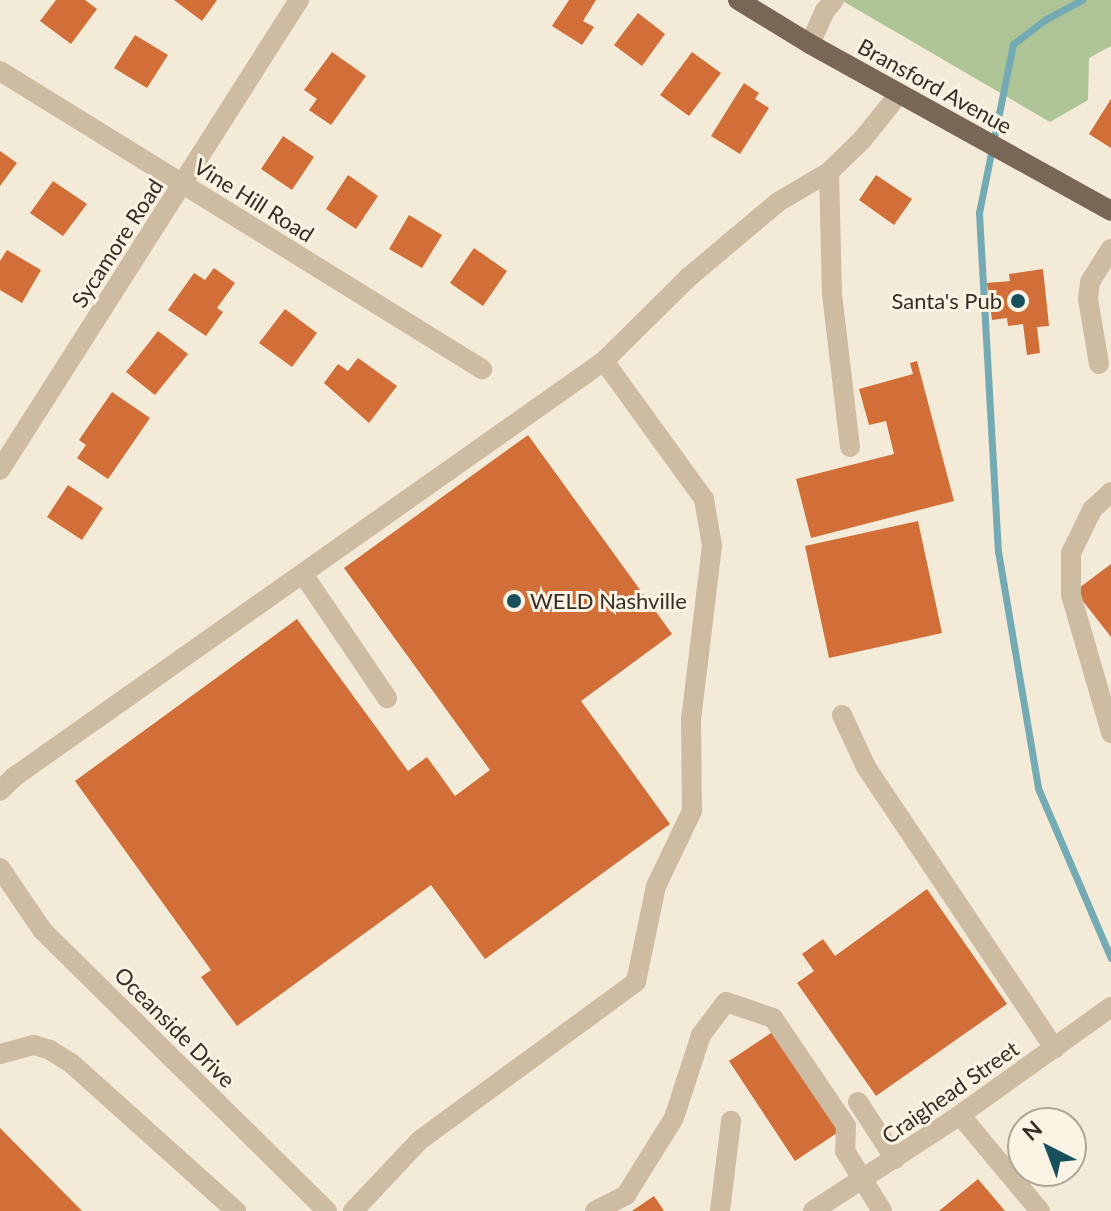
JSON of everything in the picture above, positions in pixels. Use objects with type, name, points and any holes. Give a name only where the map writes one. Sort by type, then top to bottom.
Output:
[{"type":"main road","name":"Bransford Avenue","points":[[738,0],[810,44],[1111,211]]},
{"type":"street","name":"Sycamore Road","points":[[0,470],[299,0]]},
{"type":"street","points":[[810,44],[825,11],[834,0]]},
{"type":"street","name":"Vine Hill Road","points":[[0,71],[482,369]]},
{"type":"street","points":[[0,791],[14,777],[604,361],[689,277],[778,202],[829,172],[862,140],[899,94]]},
{"type":"street","points":[[829,172],[832,294],[850,447]]},
{"type":"street","points":[[1099,364],[1088,299],[1090,282],[1111,249]]},
{"type":"street","points":[[353,1211],[420,1140],[636,982],[656,886],[692,811],[691,719],[712,546],[704,499],[604,361]]},
{"type":"street","points":[[1111,492],[1092,510],[1071,553],[1071,595],[1111,733]]},
{"type":"street","points":[[303,574],[387,698]]},
{"type":"street","points":[[842,715],[866,767],[1055,1049]]},
{"type":"street","name":"Oceanside Drive","points":[[0,868],[43,931],[327,1211]]},
{"type":"street","points":[[595,1211],[626,1195],[674,1118],[701,1035],[726,1002],[773,1018],[846,1126],[845,1151],[882,1211]]},
{"type":"street","name":"Craighead Street","points":[[813,1211],[960,1115],[1111,1007]]},
{"type":"street","points":[[0,1054],[34,1045],[50,1050],[71,1063],[236,1211]]},
{"type":"street","points":[[858,1102],[895,1159]]},
{"type":"street","points":[[960,1115],[1040,1211]]},
{"type":"street","points":[[720,1211],[731,1121]]},
{"type":"green space","points":[[841,0],[1111,0],[1111,46],[1089,58],[1088,100],[1050,122]]},
{"type":"building","points":[[56,0],[85,0],[97,9],[71,44],[40,21]]},
{"type":"building","points":[[174,0],[217,0],[202,21]]},
{"type":"building","points":[[569,0],[596,0],[583,21],[594,27],[582,45],[552,26]]},
{"type":"building","points":[[638,13],[665,34],[642,66],[614,45]]},
{"type":"building","points":[[135,35],[168,55],[147,88],[114,68]]},
{"type":"building","points":[[332,52],[366,76],[331,125],[309,110],[317,99],[304,90]]},
{"type":"building","points":[[692,52],[721,73],[689,116],[660,95]]},
{"type":"building","points":[[744,83],[759,93],[755,99],[769,108],[740,154],[711,136]]},
{"type":"building","points":[[1111,99],[1111,148],[1089,134]]},
{"type":"building","points":[[283,136],[314,157],[292,190],[261,169]]},
{"type":"building","points":[[0,151],[17,163],[0,186]]},
{"type":"building","points":[[348,175],[378,196],[356,229],[326,209]]},
{"type":"building","points":[[876,175],[912,199],[894,225],[859,200]]},
{"type":"building","points":[[53,181],[87,204],[63,236],[30,213]]},
{"type":"building","points":[[409,215],[442,235],[422,268],[389,249]]},
{"type":"building","points":[[474,248],[507,271],[483,306],[450,283]]},
{"type":"building","points":[[7,250],[41,270],[22,303],[0,290],[0,261]]},
{"type":"building","points":[[214,268],[235,283],[217,308],[223,312],[206,336],[168,310],[194,273],[205,280]]},
{"type":"building","name":"Santa's Pub","points":[[1043,269],[1049,326],[1037,327],[1040,353],[1027,355],[1023,324],[1008,326],[1007,318],[992,320],[987,283],[1010,281],[1009,274]]},
{"type":"building","points":[[285,309],[317,333],[292,367],[259,343]]},
{"type":"building","points":[[158,331],[188,354],[155,395],[126,372]]},
{"type":"building","points":[[358,358],[397,386],[369,423],[324,383],[338,364],[348,371]]},
{"type":"building","points":[[917,361],[954,501],[811,538],[796,479],[894,454],[886,421],[869,425],[859,389],[913,374],[910,363]]},
{"type":"building","points":[[112,392],[150,418],[108,479],[77,458],[86,445],[79,440]]},
{"type":"building","points":[[528,435],[672,634],[581,701],[670,824],[485,959],[431,885],[237,1026],[201,977],[211,970],[75,781],[297,619],[408,771],[427,757],[455,796],[490,770],[344,568]]},
{"type":"building","points":[[68,485],[103,508],[82,540],[47,517]]},
{"type":"building","points":[[918,521],[942,633],[829,658],[805,546]]},
{"type":"building","points":[[1111,564],[1111,637],[1075,591]]},
{"type":"building","points":[[927,889],[1007,1004],[876,1096],[797,983],[814,971],[802,954],[823,939],[835,956]]},
{"type":"building","points":[[774,1031],[840,1131],[795,1161],[729,1061]]},
{"type":"building","points":[[0,1128],[82,1211],[0,1211]]},
{"type":"building","points":[[978,1179],[1005,1211],[939,1211]]},
{"type":"building","points":[[654,1196],[664,1211],[632,1211]]},
{"type":"waterway","points":[[1082,0],[1046,19],[1013,44],[979,213],[998,551],[1038,788],[1111,958]]},
{"type":"place","name":"Santa's Pub","points":[[1018,301]]},
{"type":"place","name":"WELD Nashville","points":[[514,601]]}]
